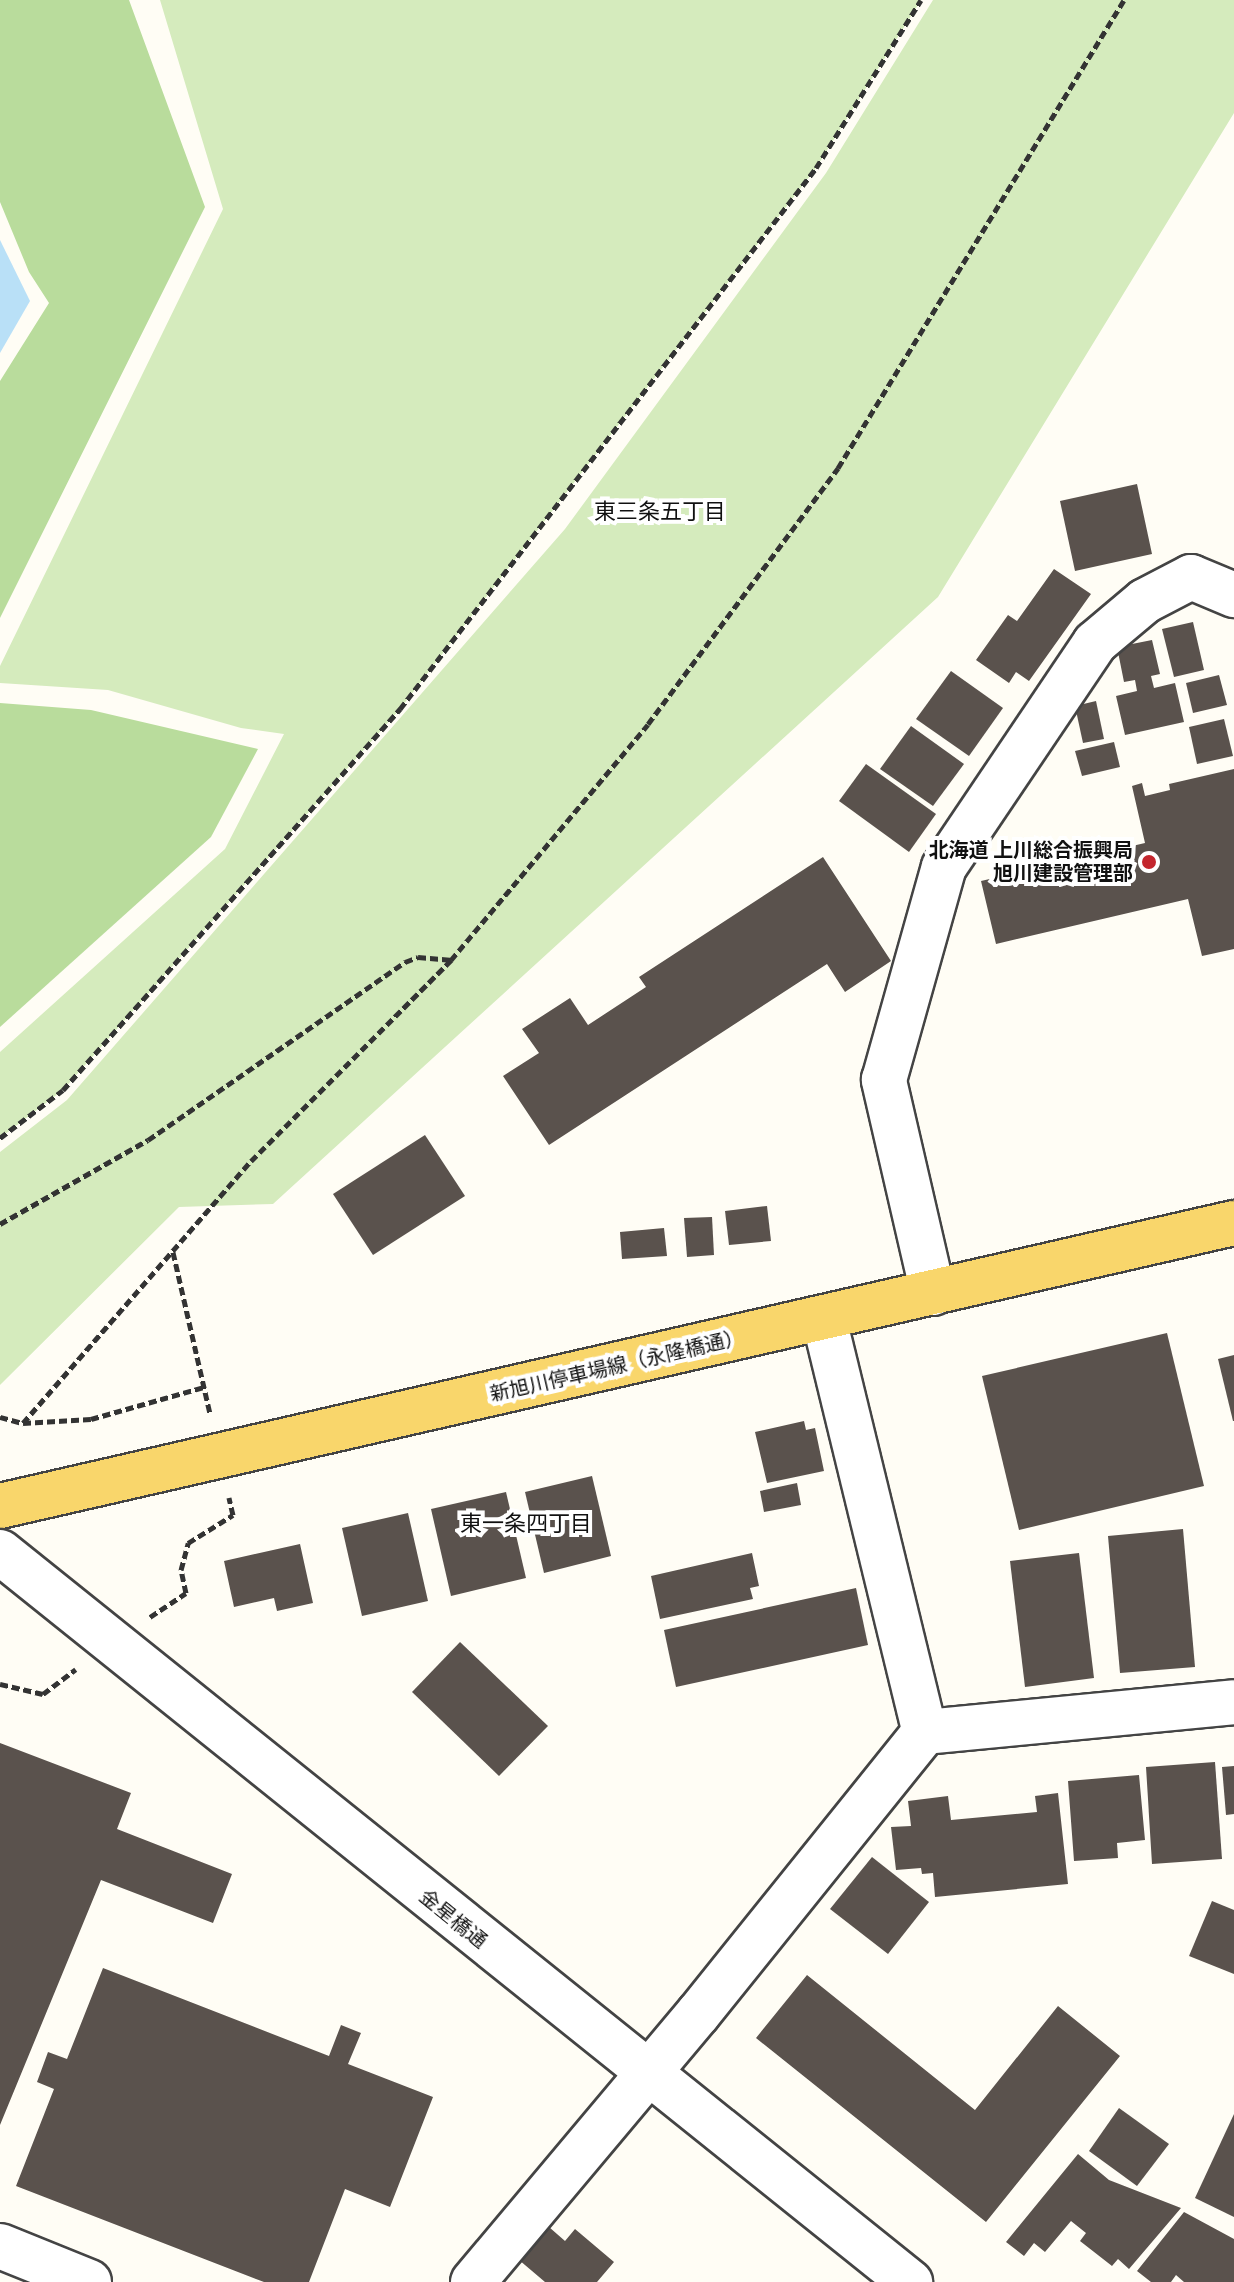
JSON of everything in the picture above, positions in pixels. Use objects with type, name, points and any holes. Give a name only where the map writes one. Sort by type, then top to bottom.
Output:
[{"type":"main road","name":"新旭川停車場線（永隆橋通）","points":[[0,1506],[1234,1223]]},
{"type":"street","points":[[933,1293],[884,1080],[944,867],[1095,643],[1145,601],[1191,577],[1234,595]]},
{"type":"street","points":[[824,1319],[925,1732]]},
{"type":"street","name":"金星橋通","points":[[0,1552],[647,2076],[910,2282]]},
{"type":"street","points":[[473,2282],[647,2076],[925,1732],[1234,1702]]},
{"type":"street","points":[[0,2246],[89,2282]]},
{"type":"path","points":[[0,1138],[63,1090],[400,709],[816,168],[921,0]]},
{"type":"path","points":[[23,1423],[251,1161],[451,960],[648,724],[838,468],[1124,0]]},
{"type":"path","points":[[0,1224],[148,1140],[405,962],[418,957],[451,960]]},
{"type":"path","points":[[172,1251],[233,1515],[188,1543],[181,1570],[186,1593]]},
{"type":"path","points":[[0,1417],[23,1423],[91,1419],[204,1387]]},
{"type":"path","points":[[0,1684],[43,1694]]},
{"type":"green space","points":[[0,0],[129,0],[205,207],[0,618],[0,381],[49,303],[29,272],[0,202]]},
{"type":"green space","points":[[160,0],[921,0],[816,168],[400,709],[63,1090],[0,1138],[0,1052],[225,849],[284,734],[241,728],[108,690],[0,683],[0,666],[223,209]]},
{"type":"green space","points":[[933,0],[1234,0],[1234,113],[938,597],[273,1204],[179,1207],[0,1385],[0,1152],[67,1100],[565,529],[826,173]]},
{"type":"green space","points":[[0,703],[91,710],[258,749],[211,837],[0,1027]]},
{"type":"water","points":[[0,240],[30,301],[0,353]]},
{"type":"building","points":[[1137,484],[1152,554],[1075,571],[1060,501]]},
{"type":"building","points":[[1054,569],[1091,594],[1029,681],[1016,672],[1009,683],[976,660],[1008,615],[1017,621]]},
{"type":"building","points":[[1193,622],[1204,670],[1174,677],[1162,629]]},
{"type":"building","points":[[1152,640],[1160,674],[1151,676],[1154,688],[1175,683],[1184,722],[1125,735],[1116,696],[1137,691],[1135,680],[1124,682],[1117,647]]},
{"type":"building","points":[[951,671],[1003,708],[969,756],[916,719]]},
{"type":"building","points":[[1219,675],[1227,705],[1193,713],[1186,683]]},
{"type":"building","points":[[1096,701],[1104,739],[1083,743],[1075,706]]},
{"type":"building","points":[[1224,719],[1233,756],[1197,764],[1189,727]]},
{"type":"building","points":[[911,726],[964,764],[933,806],[880,769]]},
{"type":"building","points":[[1114,742],[1120,767],[1082,776],[1075,751]]},
{"type":"building","points":[[866,764],[936,814],[909,852],[839,801]]},
{"type":"building","name":"北海道 上川総合振興局 旭川建設管理部","points":[[1234,769],[1234,949],[1202,956],[1188,899],[996,944],[981,881],[1145,843],[1132,786],[1142,783],[1145,796],[1170,790],[1169,784]]},
{"type":"building","points":[[823,857],[891,961],[845,992],[827,964],[549,1145],[503,1076],[539,1053],[522,1029],[570,998],[588,1025],[646,987],[639,977]]},
{"type":"building","points":[[425,1135],[465,1196],[373,1255],[333,1194]]},
{"type":"building","points":[[767,1206],[771,1241],[729,1245],[725,1211]]},
{"type":"building","points":[[712,1217],[714,1255],[687,1257],[684,1218]]},
{"type":"building","points":[[664,1228],[667,1256],[622,1259],[620,1232]]},
{"type":"building","points":[[1167,1333],[1204,1486],[1019,1530],[982,1376]]},
{"type":"building","points":[[1234,1355],[1234,1421],[1233,1421],[1218,1359]]},
{"type":"building","points":[[804,1421],[806,1430],[815,1428],[824,1471],[767,1483],[755,1432]]},
{"type":"building","points":[[592,1476],[611,1556],[544,1573],[525,1492]]},
{"type":"building","points":[[797,1483],[801,1505],[764,1512],[760,1491]]},
{"type":"building","points":[[506,1492],[526,1578],[451,1596],[431,1509]]},
{"type":"building","points":[[408,1513],[428,1601],[362,1616],[342,1528]]},
{"type":"building","points":[[1183,1529],[1195,1667],[1120,1673],[1108,1536]]},
{"type":"building","points":[[300,1544],[313,1603],[277,1611],[274,1598],[234,1607],[224,1561]]},
{"type":"building","points":[[752,1553],[759,1586],[750,1588],[753,1599],[660,1619],[651,1576]]},
{"type":"building","points":[[1079,1553],[1094,1678],[1025,1687],[1010,1561]]},
{"type":"building","points":[[856,1588],[868,1645],[676,1687],[664,1630]]},
{"type":"building","points":[[460,1642],[548,1726],[499,1776],[412,1692]]},
{"type":"building","points":[[0,1743],[131,1793],[117,1829],[232,1874],[213,1923],[101,1880],[0,2125]]},
{"type":"building","points":[[1215,1762],[1222,1859],[1152,1864],[1146,1767]]},
{"type":"building","points":[[1234,1766],[1234,1814],[1226,1815],[1222,1767]]},
{"type":"building","points":[[1139,1775],[1145,1840],[1117,1843],[1118,1858],[1074,1861],[1068,1781]]},
{"type":"building","points":[[1058,1793],[1068,1884],[935,1897],[933,1873],[922,1874],[921,1868],[896,1870],[891,1827],[911,1826],[908,1801],[948,1796],[951,1820],[1037,1812],[1035,1796]]},
{"type":"building","points":[[872,1857],[929,1902],[888,1954],[830,1909]]},
{"type":"building","points":[[1212,1901],[1234,1910],[1234,1974],[1189,1956]]},
{"type":"building","points":[[103,1968],[329,2056],[341,2025],[361,2033],[348,2064],[433,2097],[390,2207],[345,2189],[309,2282],[264,2282],[16,2186],[54,2089],[37,2082],[48,2052],[67,2059]]},
{"type":"building","points":[[807,1975],[975,2110],[1058,2006],[1120,2056],[986,2222],[756,2038]]},
{"type":"building","points":[[1119,2108],[1169,2144],[1137,2186],[1089,2151]]},
{"type":"building","points":[[1234,2114],[1234,2217],[1195,2198]]},
{"type":"building","points":[[1078,2154],[1109,2180],[1181,2208],[1129,2269],[1118,2259],[1112,2266],[1080,2241],[1086,2233],[1071,2221],[1045,2252],[1034,2243],[1024,2256],[1006,2242]]},
{"type":"building","points":[[1184,2212],[1234,2239],[1234,2282],[1184,2282],[1176,2275],[1171,2282],[1151,2282],[1137,2271]]},
{"type":"building","points":[[541,2220],[565,2241],[575,2229],[614,2262],[597,2282],[545,2282],[512,2254]]},
{"type":"place","name":"北海道 上川総合振興局 旭川建設管理部","points":[[1149,862]]},
{"type":"district","name":"東三条五丁目","points":[[660,512]]},
{"type":"district","name":"東一条四丁目","points":[[526,1524]]}]
